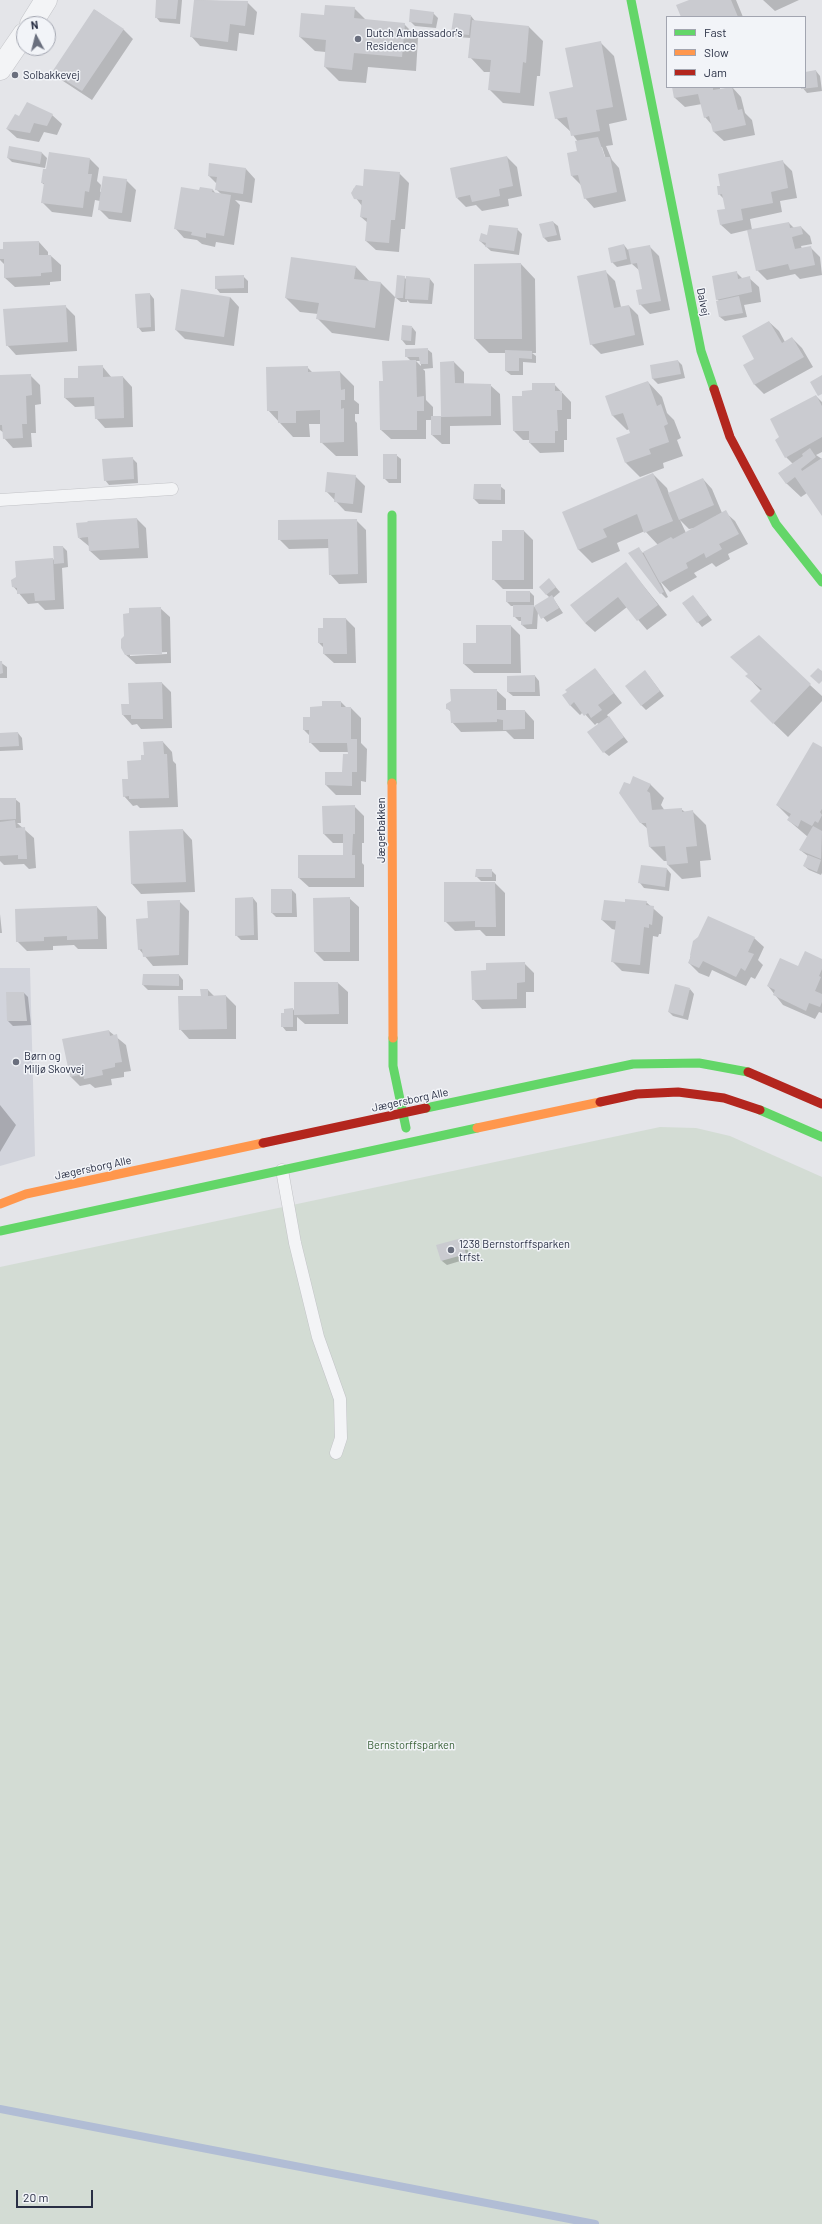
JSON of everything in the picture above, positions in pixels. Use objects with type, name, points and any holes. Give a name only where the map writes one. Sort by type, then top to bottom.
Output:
[{"type":"street","points":[[36,16],[46,0]]},
{"type":"street","name":"Dalvej","points":[[630,0],[701,351],[730,437],[776,524],[822,582]]},
{"type":"street","points":[[0,69],[16,46]]},
{"type":"street","name":"Jægerbakken","points":[[392,515],[393,1066],[410,1143]]},
{"type":"street","name":"Jægersborg Alle","points":[[0,1204],[26,1194],[633,1064],[653,1062],[699,1063],[745,1071],[822,1104]]},
{"type":"street","points":[[0,1231],[637,1094],[657,1092],[701,1094],[724,1098],[770,1113],[822,1137]]},
{"type":"lane","points":[[0,500],[172,488]]},
{"type":"lane","points":[[282,1170],[295,1244],[318,1337],[340,1399],[341,1438],[336,1453]]},
{"type":"shaded area","name":"Børn og Miljø Skovvej","points":[[0,968],[30,968],[35,1156],[0,1166]]},
{"type":"green space","name":"Bernstorffsparken","points":[[660,1127],[696,1128],[730,1136],[822,1177],[822,2224],[0,2224],[0,1267]]},
{"type":"building","points":[[156,0],[178,0],[176,19],[155,18]]},
{"type":"building","points":[[194,0],[248,1],[245,26],[230,24],[228,42],[190,37]]},
{"type":"building","points":[[689,0],[731,0],[738,16],[681,16],[676,5]]},
{"type":"building","name":"Dutch Ambassador's Residence","points":[[325,5],[355,7],[354,18],[405,23],[402,57],[354,53],[352,70],[324,67],[326,40],[299,37],[301,13],[324,15]]},
{"type":"building","points":[[94,9],[124,29],[82,91],[52,72]]},
{"type":"building","points":[[410,9],[434,12],[432,24],[409,22]]},
{"type":"building","points":[[454,13],[471,15],[469,35],[451,33]]},
{"type":"building","points":[[472,20],[529,26],[526,63],[523,62],[520,93],[488,90],[491,60],[468,58]]},
{"type":"building","points":[[601,41],[613,107],[596,110],[600,131],[571,136],[567,117],[555,119],[549,92],[573,87],[565,48]]},
{"type":"building","points":[[816,70],[818,87],[801,89],[806,88],[806,72]]},
{"type":"building","points":[[672,88],[713,88],[713,90],[732,88],[738,110],[742,109],[746,125],[713,132],[709,116],[704,118],[698,94],[674,98]]},
{"type":"building","points":[[27,102],[53,114],[47,126],[34,123],[30,133],[6,129],[15,114],[19,116]]},
{"type":"building","points":[[598,137],[605,157],[610,157],[617,192],[584,199],[578,175],[571,176],[567,153],[577,151],[575,141]]},
{"type":"building","points":[[9,146],[42,152],[40,164],[7,158]]},
{"type":"building","points":[[49,152],[90,158],[88,174],[92,174],[89,192],[85,191],[83,208],[41,203],[44,183],[41,183],[43,169],[46,169]]},
{"type":"building","points":[[507,156],[513,186],[499,189],[500,196],[472,202],[470,195],[456,198],[450,168]]},
{"type":"building","points":[[783,160],[788,188],[771,192],[773,203],[741,209],[743,220],[720,225],[717,210],[725,209],[722,194],[718,195],[717,186],[720,186],[718,174]]},
{"type":"building","points":[[209,163],[246,168],[243,194],[215,190],[217,177],[208,176]]},
{"type":"building","points":[[364,169],[400,172],[395,220],[391,220],[389,243],[365,241],[367,218],[360,217],[362,200],[354,199],[351,193],[356,185],[363,186]]},
{"type":"building","points":[[103,176],[127,179],[122,213],[98,210]]},
{"type":"building","points":[[181,187],[199,190],[200,187],[213,189],[212,192],[231,195],[224,236],[206,233],[206,238],[191,235],[192,232],[174,229]]},
{"type":"building","points":[[553,221],[557,235],[543,238],[539,224]]},
{"type":"building","points":[[789,222],[790,228],[801,226],[803,234],[792,237],[795,249],[811,246],[815,265],[790,270],[788,264],[756,271],[747,230]]},
{"type":"building","points":[[489,225],[518,228],[514,251],[485,247],[486,243],[479,241],[481,233],[487,235]]},
{"type":"building","points":[[39,241],[39,255],[51,255],[52,272],[41,273],[41,276],[4,278],[4,259],[0,259],[0,249],[3,249],[3,242]]},
{"type":"building","points":[[624,244],[627,259],[611,263],[608,248]]},
{"type":"building","points":[[650,245],[661,301],[639,305],[636,290],[642,289],[637,263],[631,264],[628,249]]},
{"type":"building","points":[[291,257],[356,266],[354,279],[381,282],[375,328],[316,319],[319,303],[285,298]]},
{"type":"building","points":[[521,263],[522,339],[474,339],[474,264]]},
{"type":"building","points":[[606,270],[614,308],[629,305],[635,335],[590,345],[577,276]]},
{"type":"building","points":[[737,271],[738,279],[750,276],[752,292],[716,300],[712,276]]},
{"type":"building","points":[[244,275],[244,288],[215,289],[215,276]]},
{"type":"building","points":[[397,275],[405,276],[403,298],[395,298]]},
{"type":"building","points":[[406,276],[430,278],[428,300],[405,299]]},
{"type":"building","points":[[181,289],[230,297],[224,337],[175,330]]},
{"type":"building","points":[[150,293],[151,327],[137,328],[135,294]]},
{"type":"building","points":[[739,296],[743,313],[719,317],[716,301]]},
{"type":"building","points":[[66,305],[68,342],[6,346],[3,309]]},
{"type":"building","points":[[769,321],[782,343],[792,337],[804,357],[754,385],[743,365],[754,359],[742,336]]},
{"type":"building","points":[[402,325],[412,326],[411,341],[401,340]]},
{"type":"building","points":[[428,348],[428,364],[420,364],[419,357],[405,357],[405,349]]},
{"type":"building","points":[[505,350],[532,351],[532,359],[519,358],[519,371],[505,371]]},
{"type":"building","points":[[416,360],[417,397],[424,396],[424,411],[417,411],[417,430],[380,430],[379,381],[383,381],[382,361]]},
{"type":"building","points":[[678,360],[681,374],[652,379],[650,365]]},
{"type":"building","points":[[454,361],[455,383],[491,384],[491,416],[441,417],[441,435],[431,435],[431,416],[441,416],[440,362]]},
{"type":"building","points":[[103,365],[103,377],[123,376],[124,418],[95,419],[94,397],[64,398],[64,378],[78,378],[78,366]]},
{"type":"building","points":[[308,366],[308,372],[340,371],[341,390],[345,389],[345,400],[341,400],[341,409],[344,408],[344,442],[320,443],[320,410],[296,411],[296,423],[278,423],[278,411],[267,411],[266,367]]},
{"type":"building","points":[[31,374],[32,395],[26,396],[27,424],[22,424],[23,438],[3,439],[2,425],[0,425],[0,375]]},
{"type":"building","points":[[822,375],[822,394],[818,396],[810,382]]},
{"type":"building","points":[[648,381],[657,406],[661,404],[668,424],[664,426],[669,442],[649,449],[651,454],[625,463],[616,438],[630,433],[623,413],[612,416],[605,396]]},
{"type":"building","points":[[532,383],[555,383],[555,391],[562,391],[562,410],[557,410],[558,431],[555,431],[555,443],[529,443],[529,431],[513,431],[512,396],[522,396],[522,391],[532,390]]},
{"type":"building","points":[[816,395],[822,406],[822,437],[785,458],[775,440],[779,437],[770,419]]},
{"type":"building","points":[[810,448],[816,457],[801,469],[802,471],[822,458],[822,516],[795,477],[786,484],[778,473],[803,456],[802,454]]},
{"type":"building","points":[[383,454],[397,454],[397,479],[383,479]]},
{"type":"building","points":[[133,457],[134,479],[104,481],[102,459]]},
{"type":"building","points":[[327,472],[356,475],[353,504],[334,502],[335,493],[325,492]]},
{"type":"building","points":[[653,473],[673,521],[644,533],[637,514],[603,529],[607,537],[578,550],[562,512]]},
{"type":"building","points":[[703,478],[714,505],[679,520],[668,493]]},
{"type":"building","points":[[474,484],[501,484],[501,500],[473,499]]},
{"type":"building","points":[[726,510],[739,534],[719,544],[722,549],[706,558],[704,553],[686,563],[688,568],[660,583],[643,552],[671,537],[673,539]]},
{"type":"building","points":[[137,518],[139,548],[89,551],[88,537],[78,538],[76,523]]},
{"type":"building","points":[[357,519],[358,574],[329,575],[328,539],[278,540],[278,520]]},
{"type":"building","points":[[502,530],[524,530],[524,580],[492,580],[492,541],[502,541]]},
{"type":"building","points":[[53,546],[63,546],[64,563],[54,564]]},
{"type":"building","points":[[639,547],[664,592],[660,594],[628,553]]},
{"type":"building","points":[[53,558],[55,600],[35,601],[34,593],[17,594],[17,588],[12,587],[11,580],[16,577],[15,561]]},
{"type":"building","points":[[626,562],[658,605],[637,621],[618,597],[585,623],[570,605]]},
{"type":"building","points":[[549,578],[556,587],[546,595],[539,587]]},
{"type":"building","points":[[506,591],[530,591],[530,602],[506,602]]},
{"type":"building","points":[[552,595],[559,608],[541,619],[534,606]]},
{"type":"building","points":[[693,595],[708,615],[697,623],[682,603]]},
{"type":"building","points":[[513,605],[534,605],[532,624],[521,625],[521,617],[513,617]]},
{"type":"building","points":[[161,607],[162,654],[125,655],[121,648],[121,639],[124,636],[123,614],[129,613],[129,608]]},
{"type":"building","points":[[323,618],[346,618],[347,654],[323,654],[323,643],[318,643],[318,628],[323,628]]},
{"type":"building","points":[[476,625],[511,625],[511,664],[463,664],[463,643],[476,643]]},
{"type":"building","points":[[759,635],[811,684],[773,724],[750,701],[762,689],[745,676],[748,674],[730,657]]},
{"type":"building","points":[[0,661],[2,661],[3,673],[0,674]]},
{"type":"building","points":[[595,668],[614,693],[598,705],[602,710],[591,718],[588,713],[584,716],[574,702],[570,706],[562,695],[567,692],[565,690]]},
{"type":"building","points":[[818,668],[822,671],[822,681],[819,684],[810,676]]},
{"type":"building","points":[[645,670],[660,691],[641,706],[625,686]]},
{"type":"building","points":[[535,675],[535,692],[507,692],[507,676]]},
{"type":"building","points":[[162,682],[163,719],[131,719],[131,715],[122,715],[121,704],[129,704],[128,683]]},
{"type":"building","points":[[450,689],[497,689],[497,710],[525,710],[525,729],[503,730],[503,720],[497,719],[497,722],[451,723],[450,710],[446,709],[446,704],[451,701]]},
{"type":"building","points":[[322,701],[341,701],[341,707],[351,707],[351,739],[357,739],[357,772],[352,772],[352,786],[325,785],[325,772],[342,772],[343,754],[348,754],[347,743],[309,743],[309,730],[303,730],[303,717],[310,717],[310,707],[322,706]]},
{"type":"building","points":[[609,716],[624,737],[603,753],[587,732]]},
{"type":"building","points":[[18,732],[19,746],[0,747],[0,733]]},
{"type":"building","points":[[163,741],[164,754],[167,754],[169,798],[129,799],[129,796],[123,797],[122,779],[128,779],[127,761],[141,760],[141,755],[144,755],[143,742]]},
{"type":"building","points":[[813,742],[822,747],[822,809],[820,812],[822,815],[818,823],[815,821],[812,826],[801,820],[798,827],[787,820],[791,814],[776,805]]},
{"type":"building","points":[[633,776],[651,784],[647,791],[650,793],[652,810],[682,808],[682,812],[693,810],[697,846],[686,847],[688,863],[667,865],[665,846],[649,847],[646,823],[640,823],[619,793],[624,782],[630,784]]},
{"type":"building","points":[[0,798],[16,798],[16,819],[0,820]]},
{"type":"building","points":[[355,805],[355,834],[353,834],[352,855],[355,855],[355,878],[298,878],[298,855],[343,855],[343,834],[323,834],[322,806]]},
{"type":"building","points":[[15,820],[16,828],[25,827],[27,859],[18,859],[18,855],[0,856],[0,822]]},
{"type":"building","points":[[813,826],[822,831],[821,859],[799,850]]},
{"type":"building","points":[[183,829],[186,882],[131,884],[129,831]]},
{"type":"building","points":[[808,855],[821,860],[817,872],[803,866]]},
{"type":"building","points":[[641,865],[667,868],[665,887],[638,883]]},
{"type":"building","points":[[476,869],[492,869],[492,877],[475,877]]},
{"type":"building","points":[[444,882],[495,882],[496,927],[475,927],[475,921],[444,922]]},
{"type":"building","points":[[271,889],[292,889],[292,913],[271,913]]},
{"type":"building","points":[[253,897],[254,935],[235,936],[235,898]]},
{"type":"building","points":[[350,897],[350,952],[314,952],[313,898]]},
{"type":"building","points":[[625,899],[647,901],[646,905],[654,906],[652,925],[649,924],[649,928],[644,927],[640,965],[611,962],[616,921],[601,920],[604,900],[625,902]]},
{"type":"building","points":[[180,900],[179,955],[143,957],[142,949],[138,950],[136,919],[148,918],[147,901]]},
{"type":"building","points":[[97,906],[98,939],[67,940],[67,936],[44,937],[44,941],[16,942],[15,909]]},
{"type":"building","points":[[708,916],[755,937],[748,952],[754,954],[745,971],[741,968],[736,977],[703,961],[699,968],[688,963],[691,956],[693,941],[698,937]]},
{"type":"building","points":[[805,951],[822,959],[822,969],[819,976],[821,977],[815,991],[822,994],[822,1002],[820,1007],[809,1003],[806,1011],[773,995],[775,990],[767,986],[780,958],[798,966]]},
{"type":"building","points":[[525,962],[525,982],[517,983],[517,999],[472,1000],[471,971],[486,970],[486,963]]},
{"type":"building","points":[[143,974],[179,974],[179,986],[142,985]]},
{"type":"building","points":[[294,982],[338,982],[339,1014],[294,1015]]},
{"type":"building","points":[[675,984],[690,988],[683,1016],[668,1012]]},
{"type":"building","points":[[200,989],[208,989],[208,996],[226,995],[227,1029],[179,1030],[178,996],[201,996]]},
{"type":"building","points":[[6,992],[24,992],[27,1021],[7,1021]]},
{"type":"building","points":[[293,1008],[293,1027],[281,1027],[281,1013],[284,1013],[284,1009]]},
{"type":"building","points":[[109,1030],[110,1036],[117,1034],[122,1062],[115,1063],[115,1067],[102,1070],[103,1075],[84,1079],[83,1074],[70,1077],[62,1039]]},
{"type":"building","name":"1238 Bernstorffsparken trfst.","points":[[462,1238],[466,1254],[441,1261],[436,1245]]},
{"type":"waterway","points":[[0,2109],[595,2224]]},
{"type":"traffic: fast","points":[[631,0],[701,351],[714,389]]},
{"type":"traffic: fast","points":[[770,512],[776,524],[822,582]]},
{"type":"traffic: fast","points":[[392,515],[392,783]]},
{"type":"traffic: fast","points":[[393,1038],[393,1066],[406,1128]]},
{"type":"traffic: fast","points":[[426,1108],[633,1064],[699,1063],[748,1072]]},
{"type":"traffic: fast","points":[[760,1110],[822,1137]]},
{"type":"traffic: fast","points":[[0,1231],[477,1128]]},
{"type":"traffic: slow","points":[[392,783],[393,1038]]},
{"type":"traffic: slow","points":[[477,1128],[600,1102]]},
{"type":"traffic: slow","points":[[0,1204],[26,1194],[263,1143]]},
{"type":"traffic: jam","points":[[714,389],[730,437],[770,512]]},
{"type":"traffic: jam","points":[[748,1072],[822,1104]]},
{"type":"traffic: jam","points":[[600,1102],[637,1094],[678,1092],[724,1098],[760,1110]]},
{"type":"traffic: jam","points":[[263,1143],[426,1108]]},
{"type":"place","name":"Dutch Ambassador's Residence","points":[[358,39]]},
{"type":"place","name":"Solbakkevej","points":[[15,75]]},
{"type":"place","name":"Børn og Miljø Skovvej","points":[[16,1062]]},
{"type":"place","name":"1238 Bernstorffsparken trfst.","points":[[451,1250]]}]
